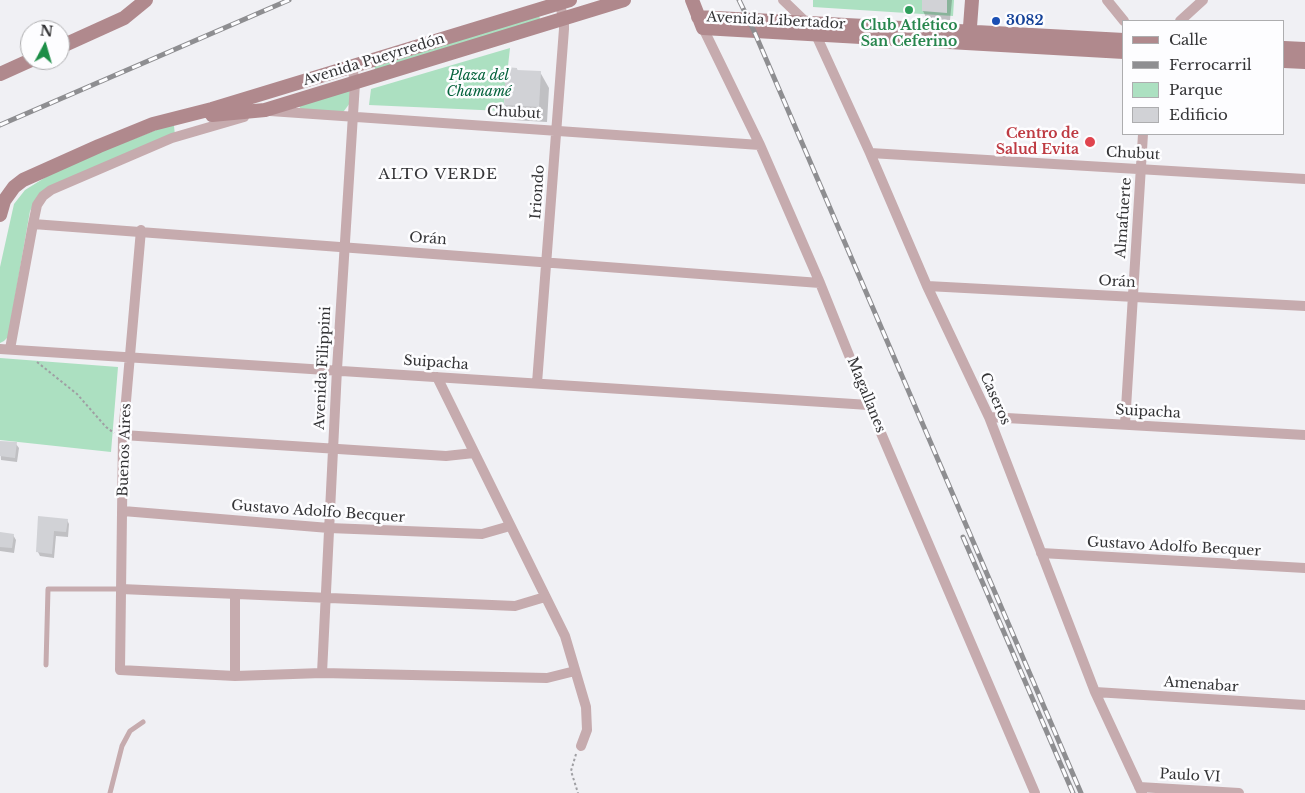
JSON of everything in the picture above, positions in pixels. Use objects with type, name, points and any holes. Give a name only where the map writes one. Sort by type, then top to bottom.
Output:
[{"type":"street","name":"Avenida Pueyrredón","points":[[33,224],[37,205],[43,196],[51,190],[172,138],[624,0]]},
{"type":"street","name":"Magallanes","points":[[692,0],[760,145],[820,283],[869,405],[1035,793]]},
{"type":"street","name":"Caseros","points":[[783,0],[807,22],[816,35],[870,153],[927,286],[989,417],[1095,692],[1140,790]]},
{"type":"street","points":[[970,38],[972,0]]},
{"type":"street","points":[[1107,0],[1123,20]]},
{"type":"street","points":[[1181,20],[1203,0]]},
{"type":"street","points":[[70,42],[124,18],[145,1]]},
{"type":"street","name":"Avenida Pueyrredón","points":[[2,201],[23,180],[153,124],[565,2]]},
{"type":"street","name":"Iriondo","points":[[537,383],[565,2]]},
{"type":"street","name":"Avenida Libertador","points":[[701,22],[807,22],[1122,52]]},
{"type":"street","name":"Avenida Libertador","points":[[701,22],[816,35],[1122,40]]},
{"type":"street","points":[[1285,48],[1305,49]]},
{"type":"street","points":[[1285,61],[1305,62]]},
{"type":"street","points":[[0,74],[20,65]]},
{"type":"street","name":"Avenida Filippini","points":[[322,673],[337,370],[355,82],[352,66]]},
{"type":"street","name":"Avenida Pueyrredón","points":[[176,118],[265,110]]},
{"type":"street","name":"Chubut","points":[[265,110],[556,129],[760,145]]},
{"type":"street","name":"Almafuerte","points":[[1125,424],[1143,135]]},
{"type":"street","name":"Chubut","points":[[870,153],[1305,179]]},
{"type":"street","points":[[0,215],[2,201]]},
{"type":"street","points":[[5,349],[33,224]]},
{"type":"street","name":"Orán","points":[[33,224],[141,230],[820,283]]},
{"type":"street","name":"Buenos Aires","points":[[141,230],[123,435],[120,670],[235,676]]},
{"type":"street","name":"Orán","points":[[927,286],[1305,306]]},
{"type":"street","name":"Suipacha","points":[[5,349],[869,405]]},
{"type":"street","points":[[436,377],[564,636],[586,707],[587,730],[581,746]]},
{"type":"street","name":"Suipacha","points":[[989,417],[1305,435]]},
{"type":"street","points":[[123,435],[446,456],[474,453]]},
{"type":"street","name":"Gustavo Adolfo Becquer","points":[[123,511],[329,528],[482,534],[510,526]]},
{"type":"street","name":"Gustavo Adolfo Becquer","points":[[1041,553],[1305,568]]},
{"type":"street","points":[[121,589],[515,606],[545,598]]},
{"type":"street","points":[[235,594],[235,676],[322,673],[546,678],[575,671]]},
{"type":"street","name":"Amenabar","points":[[1095,692],[1305,705]]},
{"type":"street","name":"Paulo VI","points":[[1140,790],[1239,793]]},
{"type":"lane","points":[[46,665],[48,589],[121,589]]},
{"type":"lane","points":[[110,793],[122,746],[130,730],[144,722]]},
{"type":"path","points":[[28,350],[32,357],[50,374],[77,394],[106,427],[114,433],[123,435]]},
{"type":"path","points":[[578,793],[571,771],[575,756],[581,746]]},
{"type":"green space","name":"Club Atlético San Ceferino","points":[[813,0],[954,0],[953,16],[813,7]]},
{"type":"green space","points":[[539,16],[541,21],[376,71],[374,66]]},
{"type":"green space","name":"Plaza del Chamamé","points":[[510,48],[503,111],[369,105],[371,89]]},
{"type":"green space","points":[[350,89],[350,103],[344,111],[339,113],[303,110],[300,108],[299,105]]},
{"type":"green space","points":[[169,125],[174,126],[175,135],[37,199],[30,211],[8,337],[0,343],[0,267],[14,204],[25,190],[62,167]]},
{"type":"green space","points":[[0,358],[118,367],[111,452],[0,440]]},
{"type":"building","points":[[922,0],[947,0],[947,13],[922,11]]},
{"type":"building","points":[[506,67],[517,68],[517,70],[541,71],[539,107],[504,105]]},
{"type":"building","points":[[0,441],[17,442],[15,458],[0,456]]},
{"type":"building","points":[[38,516],[68,519],[66,532],[54,531],[52,554],[36,552]]},
{"type":"building","points":[[0,532],[14,534],[12,548],[0,547]]},
{"type":"railway","points":[[0,125],[289,0]]},
{"type":"railway","points":[[739,0],[1081,793]]},
{"type":"railway","points":[[963,537],[1073,793]]},
{"type":"place","name":"Club Atlético San Ceferino","points":[[909,10]]},
{"type":"place","name":"3082","points":[[996,21]]},
{"type":"place","name":"Centro de Salud Evita","points":[[1090,142]]},
{"type":"district","name":"ALTO VERDE","points":[[438,175]]}]
